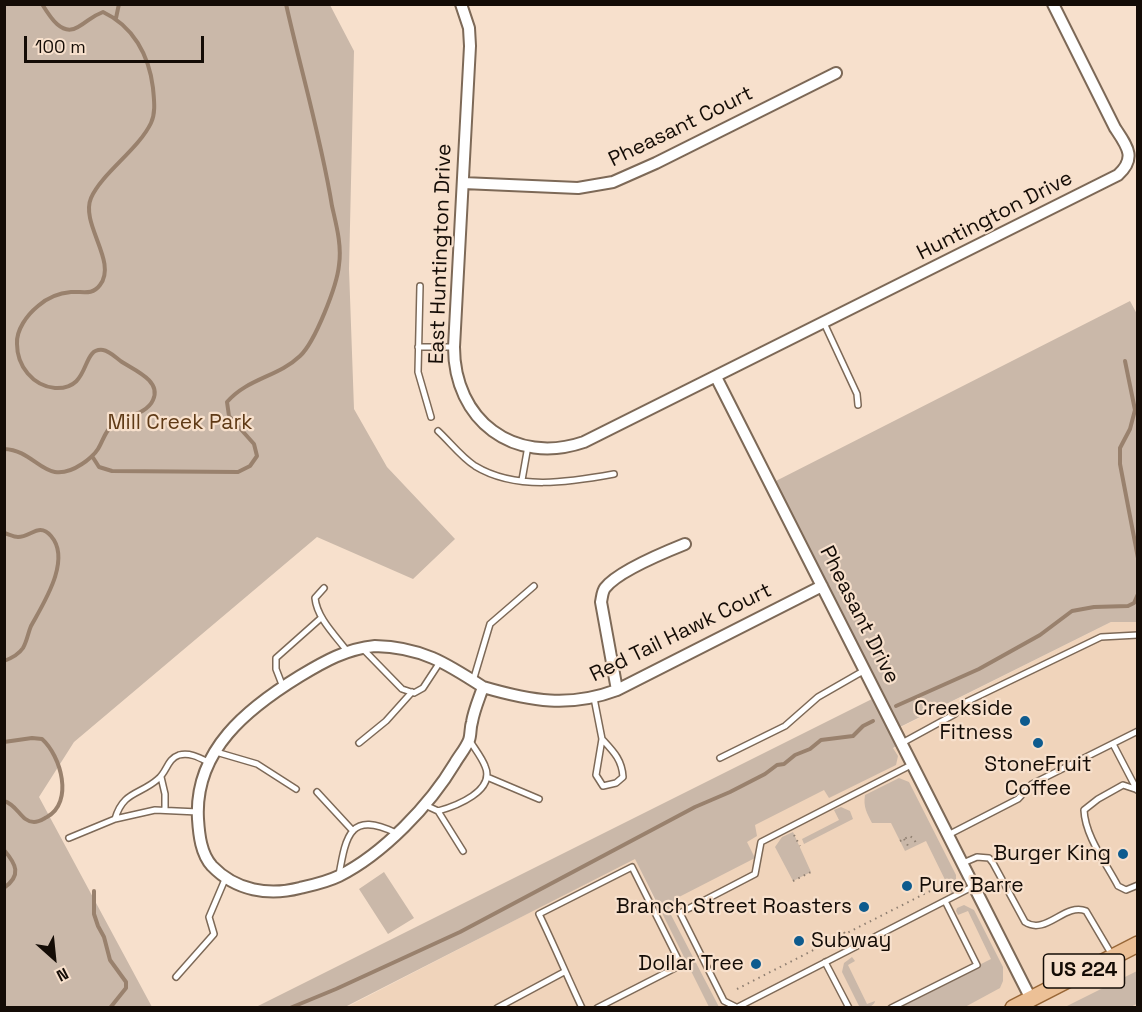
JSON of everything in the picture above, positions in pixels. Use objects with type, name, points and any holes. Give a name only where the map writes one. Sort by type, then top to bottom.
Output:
[{"type":"main road","name":"US 224","points":[[1013,1008],[1033,1003],[1137,944]]},
{"type":"street","name":"East Huntington Drive","points":[[461,4],[469,28],[470,46],[454,363],[457,382],[471,409],[498,435],[528,446],[557,448],[584,442],[716,377]]},
{"type":"street","name":"Huntington Drive","points":[[716,377],[1118,175],[1125,169],[1129,156],[1127,146],[1115,128],[1053,4]]},
{"type":"street","name":"Pheasant Court","points":[[463,183],[578,188],[613,182],[656,163],[836,73]]},
{"type":"street","name":"Pheasant Drive","points":[[716,377],[1033,1003]]},
{"type":"street","points":[[617,690],[601,602],[603,589],[648,559],[685,544]]},
{"type":"street","name":"Red Tail Hawk Court","points":[[226,877],[212,866],[206,856],[199,828],[198,812],[202,782],[210,763],[235,724],[260,702],[326,661],[362,647],[402,648],[417,651],[441,661],[478,684],[525,699],[570,702],[594,698],[617,690],[822,586]]},
{"type":"street","points":[[226,877],[250,889],[289,891],[339,876],[367,858],[416,815],[446,779],[469,740],[478,684]]},
{"type":"lane","points":[[420,286],[418,372],[431,417]]},
{"type":"lane","points":[[824,323],[857,394],[858,405]]},
{"type":"lane","points":[[418,347],[454,347]]},
{"type":"lane","points":[[438,431],[472,464],[492,475],[522,480],[568,482],[614,474]]},
{"type":"lane","points":[[522,480],[528,446]]},
{"type":"lane","points":[[478,684],[490,624],[534,586]]},
{"type":"lane","points":[[324,588],[315,598],[316,606],[321,618],[347,651]]},
{"type":"lane","points":[[283,687],[276,669],[276,658],[321,618]]},
{"type":"lane","points":[[902,744],[956,714],[964,703],[1101,637],[1137,635]]},
{"type":"lane","points":[[362,647],[402,689],[412,692]]},
{"type":"lane","points":[[359,743],[386,722],[412,692],[423,688],[441,661]]},
{"type":"lane","points":[[720,758],[784,726],[818,697],[865,670]]},
{"type":"lane","points":[[594,698],[602,739],[596,775],[603,786],[616,783],[624,777],[622,764],[617,755],[602,739]]},
{"type":"lane","points":[[948,835],[1018,799],[1032,784],[1137,731]]},
{"type":"lane","points":[[438,811],[468,799],[482,786],[487,777],[486,767],[469,740]]},
{"type":"lane","points":[[1113,744],[1137,790]]},
{"type":"lane","points":[[216,752],[257,764],[296,789]]},
{"type":"lane","points":[[115,819],[124,801],[131,794],[161,777],[168,763],[179,755],[192,755],[210,763]]},
{"type":"lane","points":[[913,765],[761,842],[755,874],[680,913],[724,1001],[738,1007],[974,886]]},
{"type":"lane","points":[[161,777],[165,794],[165,810]]},
{"type":"lane","points":[[487,777],[539,799]]},
{"type":"lane","points":[[1137,790],[1123,785],[1084,810],[1084,820],[1118,886],[1126,890],[1137,885]]},
{"type":"lane","points":[[317,792],[353,831]]},
{"type":"lane","points":[[425,805],[438,811],[463,851]]},
{"type":"lane","points":[[69,838],[115,819],[155,810],[198,812]]},
{"type":"lane","points":[[339,876],[342,856],[353,831],[359,826],[367,823],[376,824],[396,833]]},
{"type":"lane","points":[[963,864],[977,857],[989,858],[1025,922],[1032,927],[1040,926],[1081,909],[1086,911],[1113,957]]},
{"type":"lane","points":[[582,1008],[539,914],[632,867],[681,965],[597,1008]]},
{"type":"lane","points":[[176,977],[214,934],[209,917],[226,877]]},
{"type":"lane","points":[[891,1008],[977,965],[945,901]]},
{"type":"lane","points":[[825,962],[849,1008]]},
{"type":"lane","points":[[497,1008],[564,972]]},
{"type":"path","points":[[790,827],[800,846]]},
{"type":"path","points":[[900,841],[910,836],[917,845]]},
{"type":"path","points":[[904,839],[910,849]]},
{"type":"path","points":[[793,881],[811,872]]},
{"type":"path","points":[[737,989],[946,883]]},
{"type":"shaded area","points":[[1137,609],[1137,1007],[345,1008],[635,858],[658,908],[736,829],[902,744],[895,730]]},
{"type":"green space","name":"Mill Creek Park","points":[[5,4],[330,5],[354,51],[349,269],[354,409],[387,467],[455,539],[413,579],[317,537],[74,742],[39,797],[152,1007],[5,1007]]},
{"type":"green space","points":[[1130,301],[1138,316],[1137,622],[1111,622],[896,729],[902,743],[893,748],[898,756],[896,765],[829,798],[824,790],[755,825],[757,836],[747,842],[755,858],[679,897],[682,905],[670,913],[719,1007],[709,1007],[635,859],[345,1007],[254,1008],[878,696],[770,484]]},
{"type":"green space","points":[[899,778],[909,782],[956,875],[956,887],[952,894],[926,841],[905,851],[891,823],[872,823],[867,813],[865,795]]},
{"type":"green space","points":[[841,807],[850,811],[853,819],[804,844],[802,839],[839,820],[834,810]]},
{"type":"green space","points":[[793,832],[811,872],[793,881],[775,847],[782,837]]},
{"type":"green space","points":[[384,872],[414,918],[388,934],[359,889]]},
{"type":"green space","points":[[964,905],[974,910],[1003,967],[1003,981],[1000,988],[965,1007],[894,1008],[991,959],[968,911],[958,915],[956,911]]},
{"type":"green space","points":[[852,957],[855,961],[848,965],[867,1004],[875,1001],[869,1007],[859,1006],[842,972],[844,963]]},
{"type":"green space","points":[[1137,971],[1137,1004],[1130,1007],[1065,1007]]},
{"type":"waterway","points":[[4,449],[25,455],[50,471],[69,471],[93,455],[112,426],[146,409],[155,393],[154,387],[145,377],[111,353],[103,350],[91,355],[80,376],[67,387],[55,388],[33,379],[20,360],[17,344],[18,333],[26,318],[34,310],[45,301],[58,295],[90,292],[100,285],[105,265],[90,219],[91,198],[103,180],[138,143],[153,119],[154,110],[153,88],[148,64],[138,43],[123,25],[103,12],[78,27],[62,28],[42,4]]},
{"type":"waterway","points":[[116,18],[119,4]]},
{"type":"waterway","points":[[92,456],[99,467],[112,471],[238,472],[250,466],[257,456],[254,444],[229,416],[227,402],[244,388],[282,369],[300,356],[312,339],[324,313],[337,274],[340,257],[339,242],[322,155],[286,4]]},
{"type":"waterway","points":[[1125,361],[1135,410],[1130,429],[1120,448],[1120,464],[1138,558]]},
{"type":"waterway","points":[[4,533],[18,537],[43,530],[51,536],[57,546],[58,557],[53,582],[31,626],[26,643],[15,656],[4,661]]},
{"type":"waterway","points":[[896,706],[979,669],[1040,635],[1072,611],[1094,607],[1128,606],[1134,603],[1138,594]]},
{"type":"waterway","points":[[290,1008],[460,932],[695,807],[730,792],[765,774],[777,765],[784,764],[821,740],[853,736],[863,726],[873,721]]},
{"type":"waterway","points":[[4,742],[42,739],[55,756],[62,779],[60,801],[55,810],[36,822],[26,819],[13,806],[4,801]]},
{"type":"waterway","points":[[4,850],[12,860],[15,869],[13,879],[4,888]]},
{"type":"waterway","points":[[94,891],[94,914],[98,926],[104,937],[110,960],[126,982],[126,988],[110,1008]]},
{"type":"place","name":"Creekside Fitness","points":[[1025,721]]},
{"type":"place","name":"StoneFruit Coffee","points":[[1038,743]]},
{"type":"place","name":"Burger King","points":[[1123,854]]},
{"type":"place","name":"Pure Barre","points":[[907,886]]},
{"type":"place","name":"Branch Street Roasters","points":[[864,907]]},
{"type":"place","name":"Subway","points":[[799,941]]},
{"type":"place","name":"Dollar Tree","points":[[756,964]]}]
